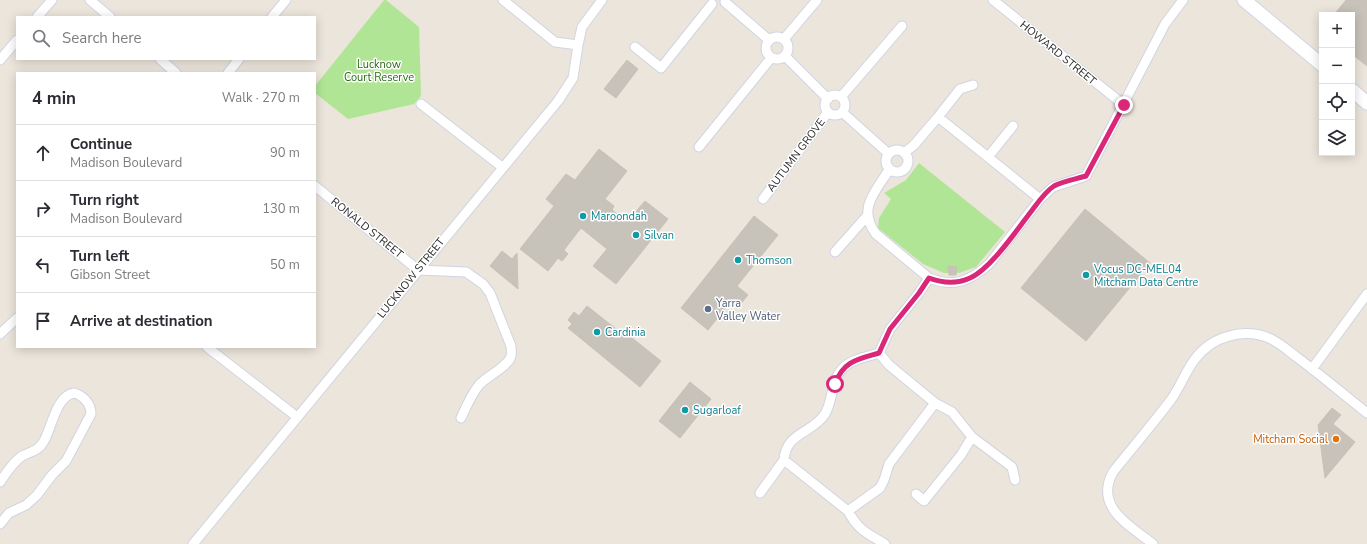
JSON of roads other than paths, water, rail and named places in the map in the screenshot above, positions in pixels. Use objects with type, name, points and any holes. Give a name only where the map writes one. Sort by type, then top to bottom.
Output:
[{"type":"street","points":[[38,16],[52,0]]},
{"type":"street","points":[[90,0],[109,16]]},
{"type":"street","points":[[273,16],[286,0]]},
{"type":"street","points":[[503,0],[555,42],[578,46]]},
{"type":"street","name":"LUCKNOW STREET","points":[[193,544],[502,167],[551,110],[573,78],[582,27],[602,0]]},
{"type":"street","points":[[784,40],[817,0]]},
{"type":"street","name":"HOWARD STREET","points":[[993,0],[1124,105]]},
{"type":"street","points":[[889,170],[868,204],[867,216],[869,226],[876,234],[929,278],[939,282],[953,282],[970,279],[990,263],[1040,199],[1054,187],[1086,176],[1165,24],[1183,0]]},
{"type":"street","points":[[1244,0],[1319,62]]},
{"type":"street","points":[[635,47],[661,68],[711,2],[719,6],[726,1],[769,40]]},
{"type":"street","points":[[841,97],[902,26]]},
{"type":"street","points":[[776,37],[784,40],[788,46],[785,56],[779,59],[771,58],[766,52],[765,48],[769,40],[776,37]]},
{"type":"street","points":[[0,60],[16,41]]},
{"type":"street","points":[[785,56],[828,99]]},
{"type":"street","points":[[699,147],[771,58]]},
{"type":"street","points":[[161,60],[175,72]]},
{"type":"street","points":[[229,72],[238,60]]},
{"type":"street","points":[[904,153],[914,145],[960,89],[973,85]]},
{"type":"street","points":[[1355,92],[1367,102]]},
{"type":"street","points":[[834,95],[841,97],[845,104],[842,112],[835,115],[828,112],[825,105],[828,99],[834,95]]},
{"type":"street","points":[[422,104],[502,167]]},
{"type":"street","name":"AUTUMN GROVE","points":[[763,199],[828,112]]},
{"type":"street","points":[[842,112],[889,154]]},
{"type":"street","points":[[938,117],[1040,199]]},
{"type":"street","points":[[988,158],[1013,126]]},
{"type":"street","points":[[896,150],[904,153],[908,161],[905,169],[897,173],[889,170],[886,162],[889,154],[896,150]]},
{"type":"street","name":"RONALD STREET","points":[[316,187],[418,270]]},
{"type":"street","points":[[835,252],[867,216]]},
{"type":"street","points":[[418,270],[466,272],[483,284],[490,293],[511,346],[511,356],[507,363],[478,386],[460,418]]},
{"type":"street","points":[[760,493],[784,460],[784,453],[788,444],[816,424],[826,414],[838,376],[843,368],[854,360],[879,353],[890,329],[929,278]]},
{"type":"street","points":[[1312,369],[1367,294]]},
{"type":"street","points":[[0,334],[16,319]]},
{"type":"street","points":[[1153,544],[1118,517],[1112,509],[1108,492],[1109,479],[1171,399],[1194,359],[1202,350],[1214,342],[1228,336],[1240,334],[1259,335],[1279,343],[1367,413]]},
{"type":"street","points":[[208,348],[297,417]]},
{"type":"street","points":[[879,353],[889,365],[935,403],[952,412],[972,437],[1012,467],[1015,480]]},
{"type":"street","points":[[0,482],[18,460],[23,456],[35,452],[41,446],[48,432],[53,416],[66,396],[74,393],[82,397],[91,409],[91,414],[66,461],[26,506],[9,513],[0,524]]},
{"type":"street","points":[[848,511],[880,488],[889,464],[935,403]]},
{"type":"street","points":[[916,494],[924,500],[961,455],[972,437]]},
{"type":"street","points":[[784,460],[848,511],[856,524],[866,533],[885,544]]},
{"type":"place","name":"Maroondah","points":[[583,216]]},
{"type":"place","name":"Silvan","points":[[636,235]]},
{"type":"place","name":"Thomson","points":[[738,260]]},
{"type":"place","name":"Vocus DC-MEL04 Mitcham Data Centre","points":[[1086,275]]},
{"type":"place","name":"Yarra Valley Water","points":[[708,309]]},
{"type":"place","name":"Cardinia","points":[[597,332]]},
{"type":"place","name":"Sugarloaf","points":[[685,410]]},
{"type":"place","name":"Mitcham Social","points":[[1336,439]]},
{"type":"park label","name":"Lucknow Court Reserve","points":[[379,70]]}]
